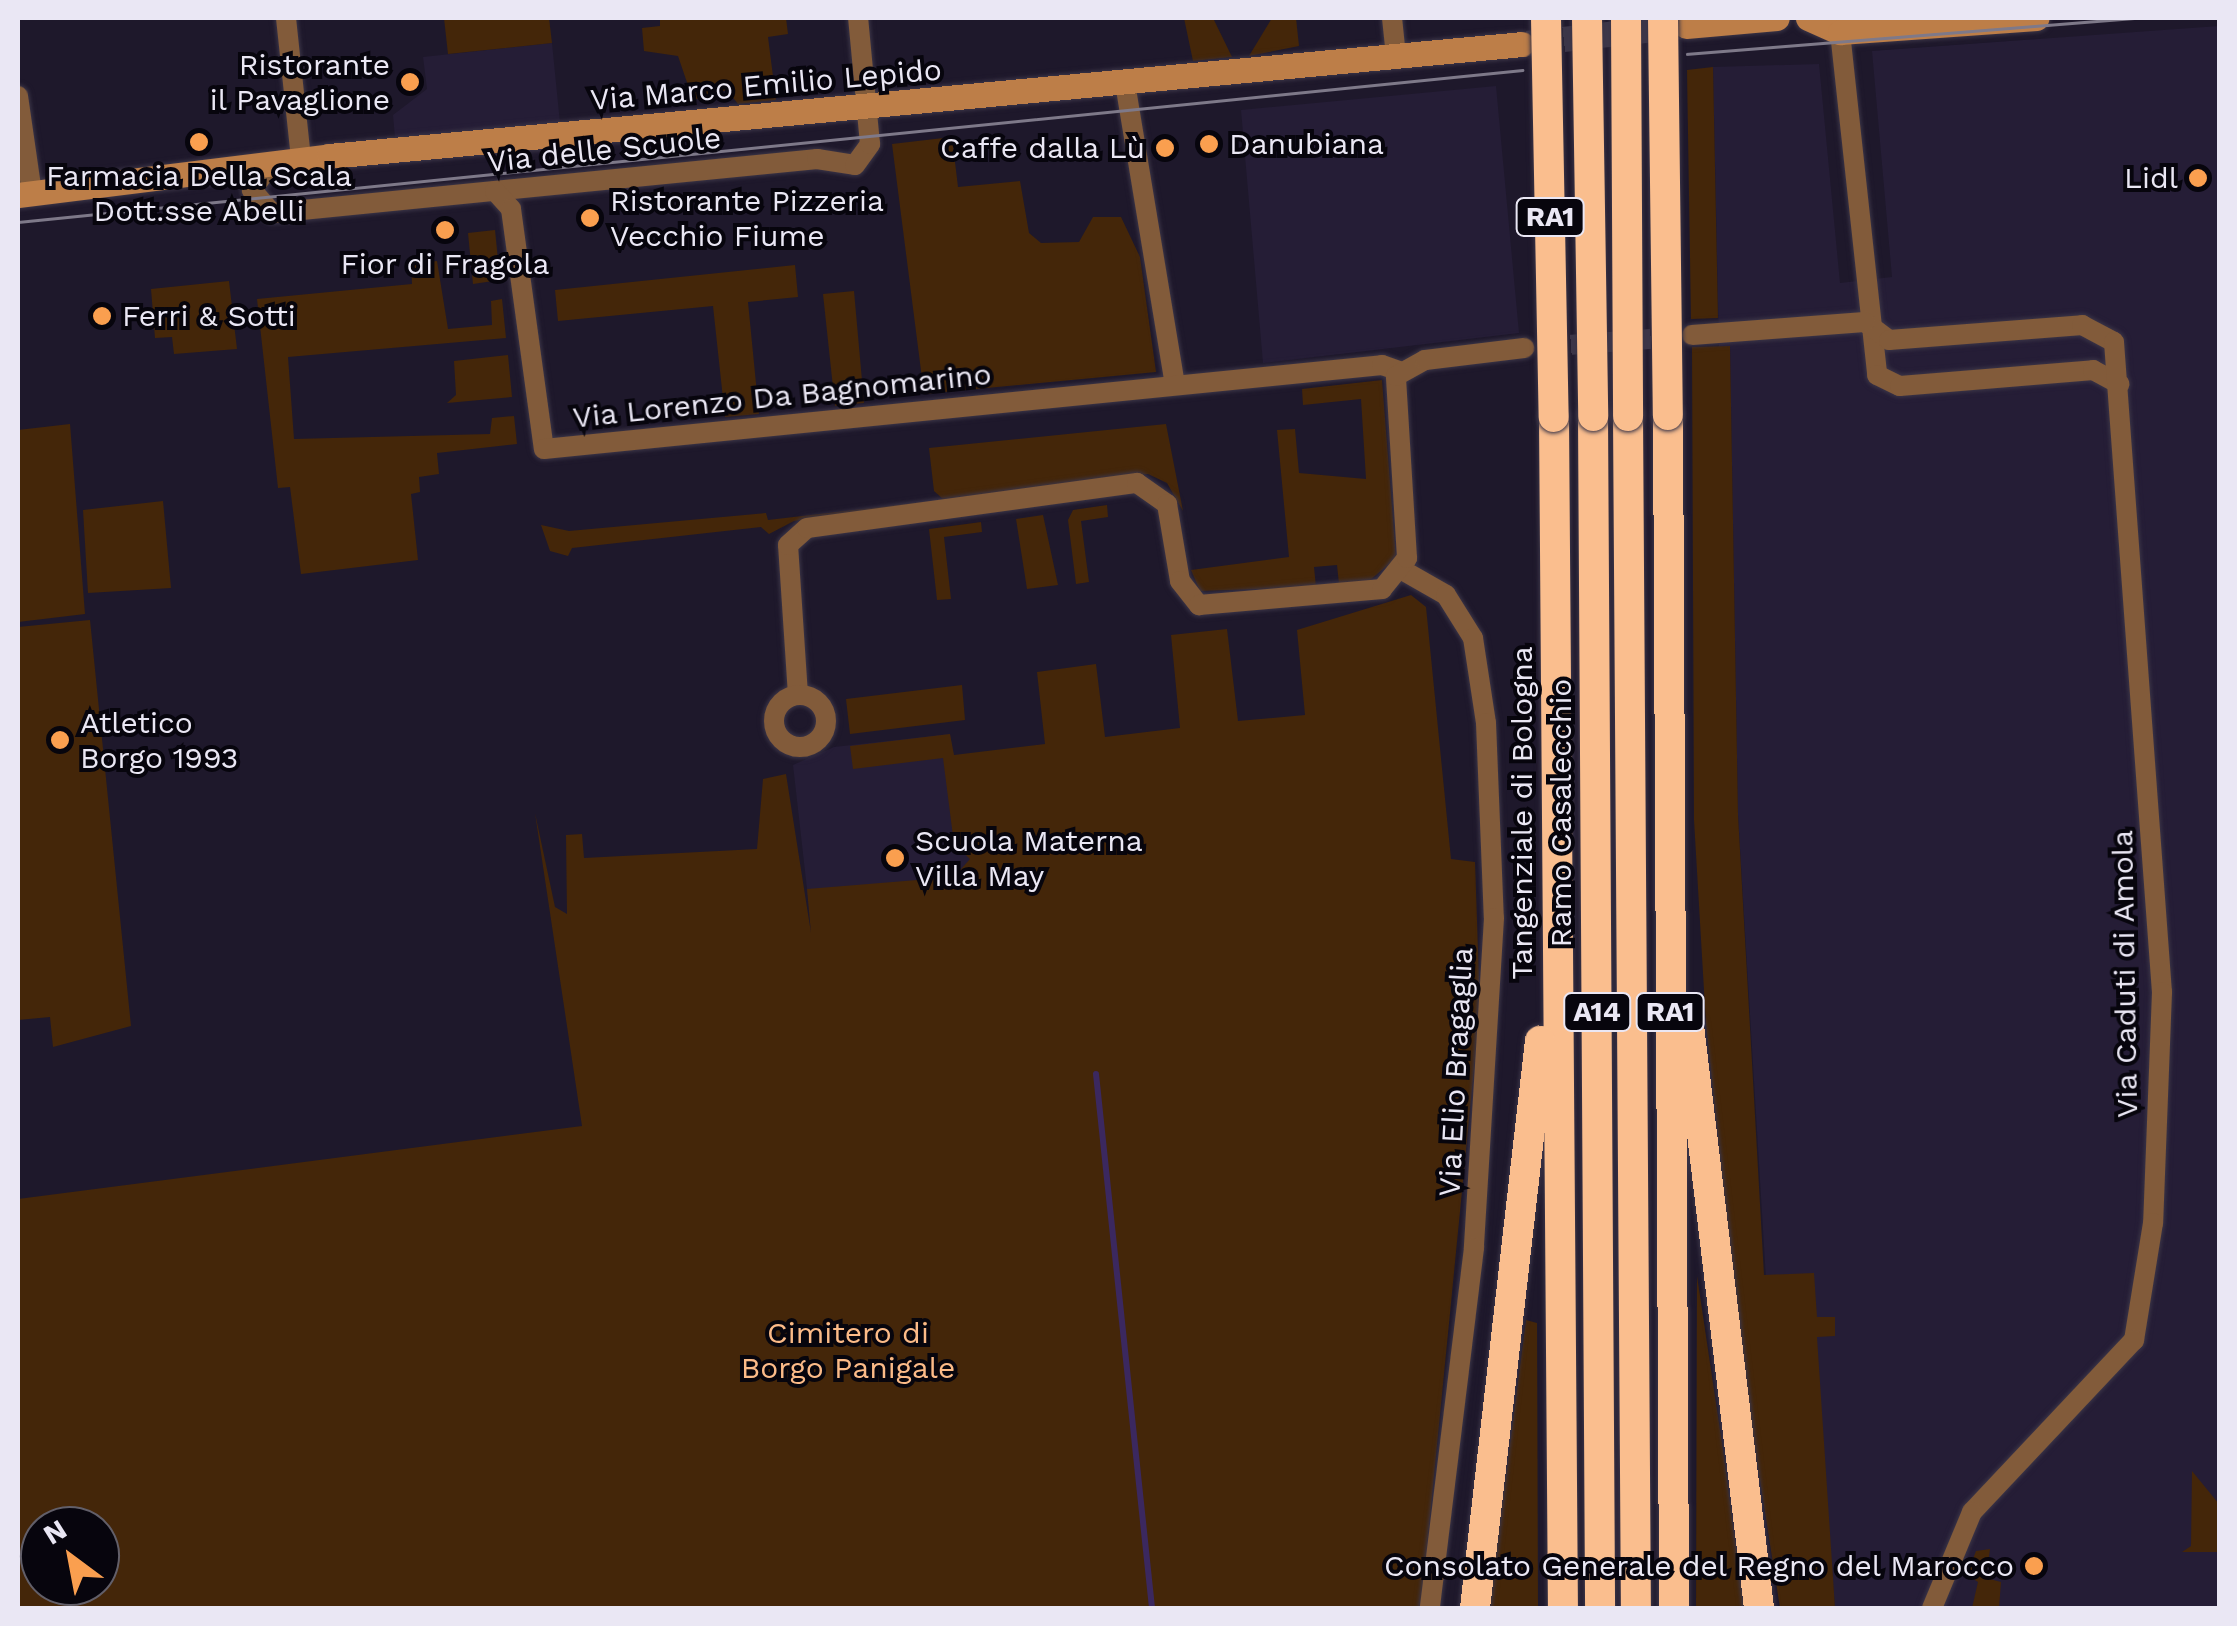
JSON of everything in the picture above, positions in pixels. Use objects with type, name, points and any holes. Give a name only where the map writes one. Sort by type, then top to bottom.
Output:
[{"type":"highway","name":"Tangenziale di Bologna","points":[[1546,18],[1554,417],[1563,1608]]},
{"type":"highway","name":"Ramo Casalecchio","points":[[1586,18],[1593,416],[1600,1608]]},
{"type":"highway","name":"A14","points":[[1626,18],[1636,1608]]},
{"type":"highway","name":"RA1","points":[[1674,1608],[1668,415],[1675,22]]},
{"type":"highway","points":[[1669,731],[1700,1158],[1759,1608]]},
{"type":"highway","points":[[1475,1608],[1534,1127],[1555,744]]},
{"type":"main road","points":[[1675,22],[1777,18]]},
{"type":"main road","points":[[1808,18],[1834,25],[2038,18]]},
{"type":"main road","name":"Via Marco Emilio Lepido","points":[[25,194],[301,159],[1522,44]]},
{"type":"street","points":[[286,18],[301,159]]},
{"type":"street","name":"Via delle Scuole","points":[[270,165],[252,184],[268,213],[825,158],[855,165],[870,148],[858,18]]},
{"type":"street","points":[[1392,18],[1396,56]]},
{"type":"street","points":[[1834,25],[1872,368],[1889,384],[2093,370],[2119,384]]},
{"type":"street","points":[[1125,83],[1175,385],[1382,365],[1399,371],[1524,348]]},
{"type":"street","points":[[18,96],[25,194]]},
{"type":"street","name":"Via Lorenzo Da Bagnomarino","points":[[495,191],[512,209],[544,448],[1175,385]]},
{"type":"street","points":[[1692,336],[1865,322]]},
{"type":"street","name":"Via Caduti di Amola","points":[[1865,322],[1897,340],[2091,326],[2114,342],[2162,992],[2144,1303],[2126,1356],[1972,1512],[1932,1608]]},
{"type":"street","points":[[798,695],[788,545],[807,528],[1137,483],[1163,497],[1180,581],[1208,608],[1373,591],[1404,571],[1392,388],[1399,371]]},
{"type":"street","name":"Via Elio Bragaglia","points":[[1404,571],[1446,595],[1472,638],[1486,723],[1494,918],[1474,1248],[1430,1608]]},
{"type":"shaded area","points":[[2219,26],[2219,1608],[1835,1608],[1824,1473],[1769,1329],[1738,815],[1730,347],[1719,347],[1713,67],[1819,64],[1840,283],[1892,277],[1872,51]]},
{"type":"shaded area","points":[[552,43],[560,123],[395,138],[393,115],[427,89],[423,57]]},
{"type":"shaded area","points":[[1496,86],[1519,333],[1263,363],[1241,110]]},
{"type":"shaded area","name":"Scuola Materna Villa May","points":[[950,734],[956,768],[1010,811],[938,922],[812,933],[793,765],[834,747]]},
{"type":"green space","points":[[444,18],[549,18],[552,43],[448,54]]},
{"type":"green space","points":[[660,18],[786,18],[788,34],[768,37],[776,100],[738,104],[727,90],[693,100],[678,56],[644,51],[642,28],[660,26]]},
{"type":"green space","points":[[1184,18],[1213,18],[1232,57],[1193,61]]},
{"type":"green space","points":[[1272,18],[1296,18],[1299,46],[1249,56]]},
{"type":"green space","points":[[1713,67],[1718,318],[1691,319],[1687,70]]},
{"type":"green space","points":[[952,137],[958,187],[1020,181],[1029,233],[1041,243],[1079,242],[1093,217],[1121,217],[1140,257],[1156,372],[924,394],[892,144]]},
{"type":"green space","points":[[495,230],[500,280],[473,284],[468,233]]},
{"type":"green space","points":[[437,261],[448,329],[492,325],[491,301],[502,299],[506,338],[288,357],[294,439],[490,434],[492,418],[514,416],[517,444],[437,453],[439,474],[419,477],[420,492],[411,494],[418,560],[301,574],[290,487],[278,488],[257,299],[412,284],[411,264]]},
{"type":"green space","points":[[795,265],[798,297],[748,302],[759,414],[725,417],[713,306],[558,321],[555,290]]},
{"type":"green space","points":[[229,281],[237,349],[174,354],[172,337],[155,338],[151,289]]},
{"type":"green space","points":[[854,291],[864,403],[835,406],[823,294]]},
{"type":"green space","points":[[1730,346],[1738,815],[1764,1275],[1814,1273],[1817,1317],[1835,1317],[1835,1336],[1817,1337],[1835,1608],[1780,1608],[1743,1372],[1706,1024],[1694,820],[1692,347]]},
{"type":"green space","points":[[508,355],[512,397],[447,403],[456,395],[454,361]]},
{"type":"green space","points":[[1382,380],[1396,558],[1369,581],[1339,584],[1337,565],[1314,567],[1316,587],[1200,591],[1191,570],[1289,557],[1277,430],[1295,429],[1299,473],[1366,479],[1361,399],[1303,405],[1302,389]]},
{"type":"green space","points":[[70,424],[85,614],[18,622],[18,430]]},
{"type":"green space","points":[[1166,424],[1183,511],[1167,483],[1148,474],[943,499],[934,491],[929,448]]},
{"type":"green space","points":[[163,501],[171,588],[88,593],[83,510]]},
{"type":"green space","points":[[931,501],[794,521],[769,534],[761,527],[572,548],[568,556],[550,551],[541,525],[569,531],[766,513],[768,520]]},
{"type":"green space","points":[[1107,505],[1108,517],[1081,521],[1089,582],[1076,584],[1068,520],[1073,510]]},
{"type":"green space","points":[[1043,515],[1058,585],[1027,589],[1016,519]]},
{"type":"green space","points":[[981,522],[982,532],[944,537],[951,599],[937,600],[929,529]]},
{"type":"green space","name":"Cimitero di Borgo Panigale","points":[[1411,595],[1426,607],[1451,859],[1475,862],[1480,1008],[1421,1608],[18,1608],[18,1199],[582,1126],[535,813],[555,907],[567,914],[566,835],[582,834],[584,858],[757,849],[763,779],[786,774],[811,933],[807,889],[954,877],[970,859],[954,844],[943,758],[853,769],[850,746],[950,734],[954,755],[1045,744],[1037,672],[1096,664],[1105,737],[1180,728],[1171,635],[1227,629],[1238,721],[1305,715],[1297,630]]},
{"type":"green space","name":"Atletico Borgo 1993","points":[[90,620],[131,1026],[53,1047],[50,1017],[18,1020],[18,627]]},
{"type":"green space","points":[[962,685],[965,720],[850,734],[846,699]]},
{"type":"green space","points":[[1697,1276],[1723,1450],[1744,1608],[1696,1608]]},
{"type":"green space","points":[[1526,1320],[1537,1323],[1538,1608],[1489,1608]]},
{"type":"green space","points":[[2192,1471],[2219,1504],[2219,1552],[2182,1552],[2191,1546]]},
{"type":"green space","points":[[1990,1549],[1986,1578],[2001,1582],[1999,1608],[1972,1608],[1978,1582],[1967,1575],[1976,1551]]},
{"type":"waterway","points":[[1096,1074],[1152,1608]]},
{"type":"tunnel","points":[[1527,43],[1681,26]]},
{"type":"tunnel","points":[[1541,347],[1676,337]]},
{"type":"tram line","points":[[1687,54],[2136,18]]},
{"type":"tram line","points":[[18,222],[1522,70]]},
{"type":"place","name":"Ristorante il Pavaglione","points":[[410,82]]},
{"type":"place","name":"Farmacia Della Scala Dott.sse Abelli","points":[[199,142]]},
{"type":"place","name":"Danubiana","points":[[1209,144]]},
{"type":"place","name":"Caffe dalla Lù","points":[[1165,148]]},
{"type":"place","name":"Lidl","points":[[2198,178]]},
{"type":"place","name":"Ristorante Pizzeria Vecchio Fiume","points":[[590,218]]},
{"type":"place","name":"Fior di Fragola","points":[[445,230]]},
{"type":"place","name":"Ferri & Sotti","points":[[102,316]]},
{"type":"place","name":"Atletico Borgo 1993","points":[[60,740]]},
{"type":"place","name":"Scuola Materna Villa May","points":[[895,858]]},
{"type":"place","name":"Consolato Generale del Regno del Marocco","points":[[2034,1566]]}]
